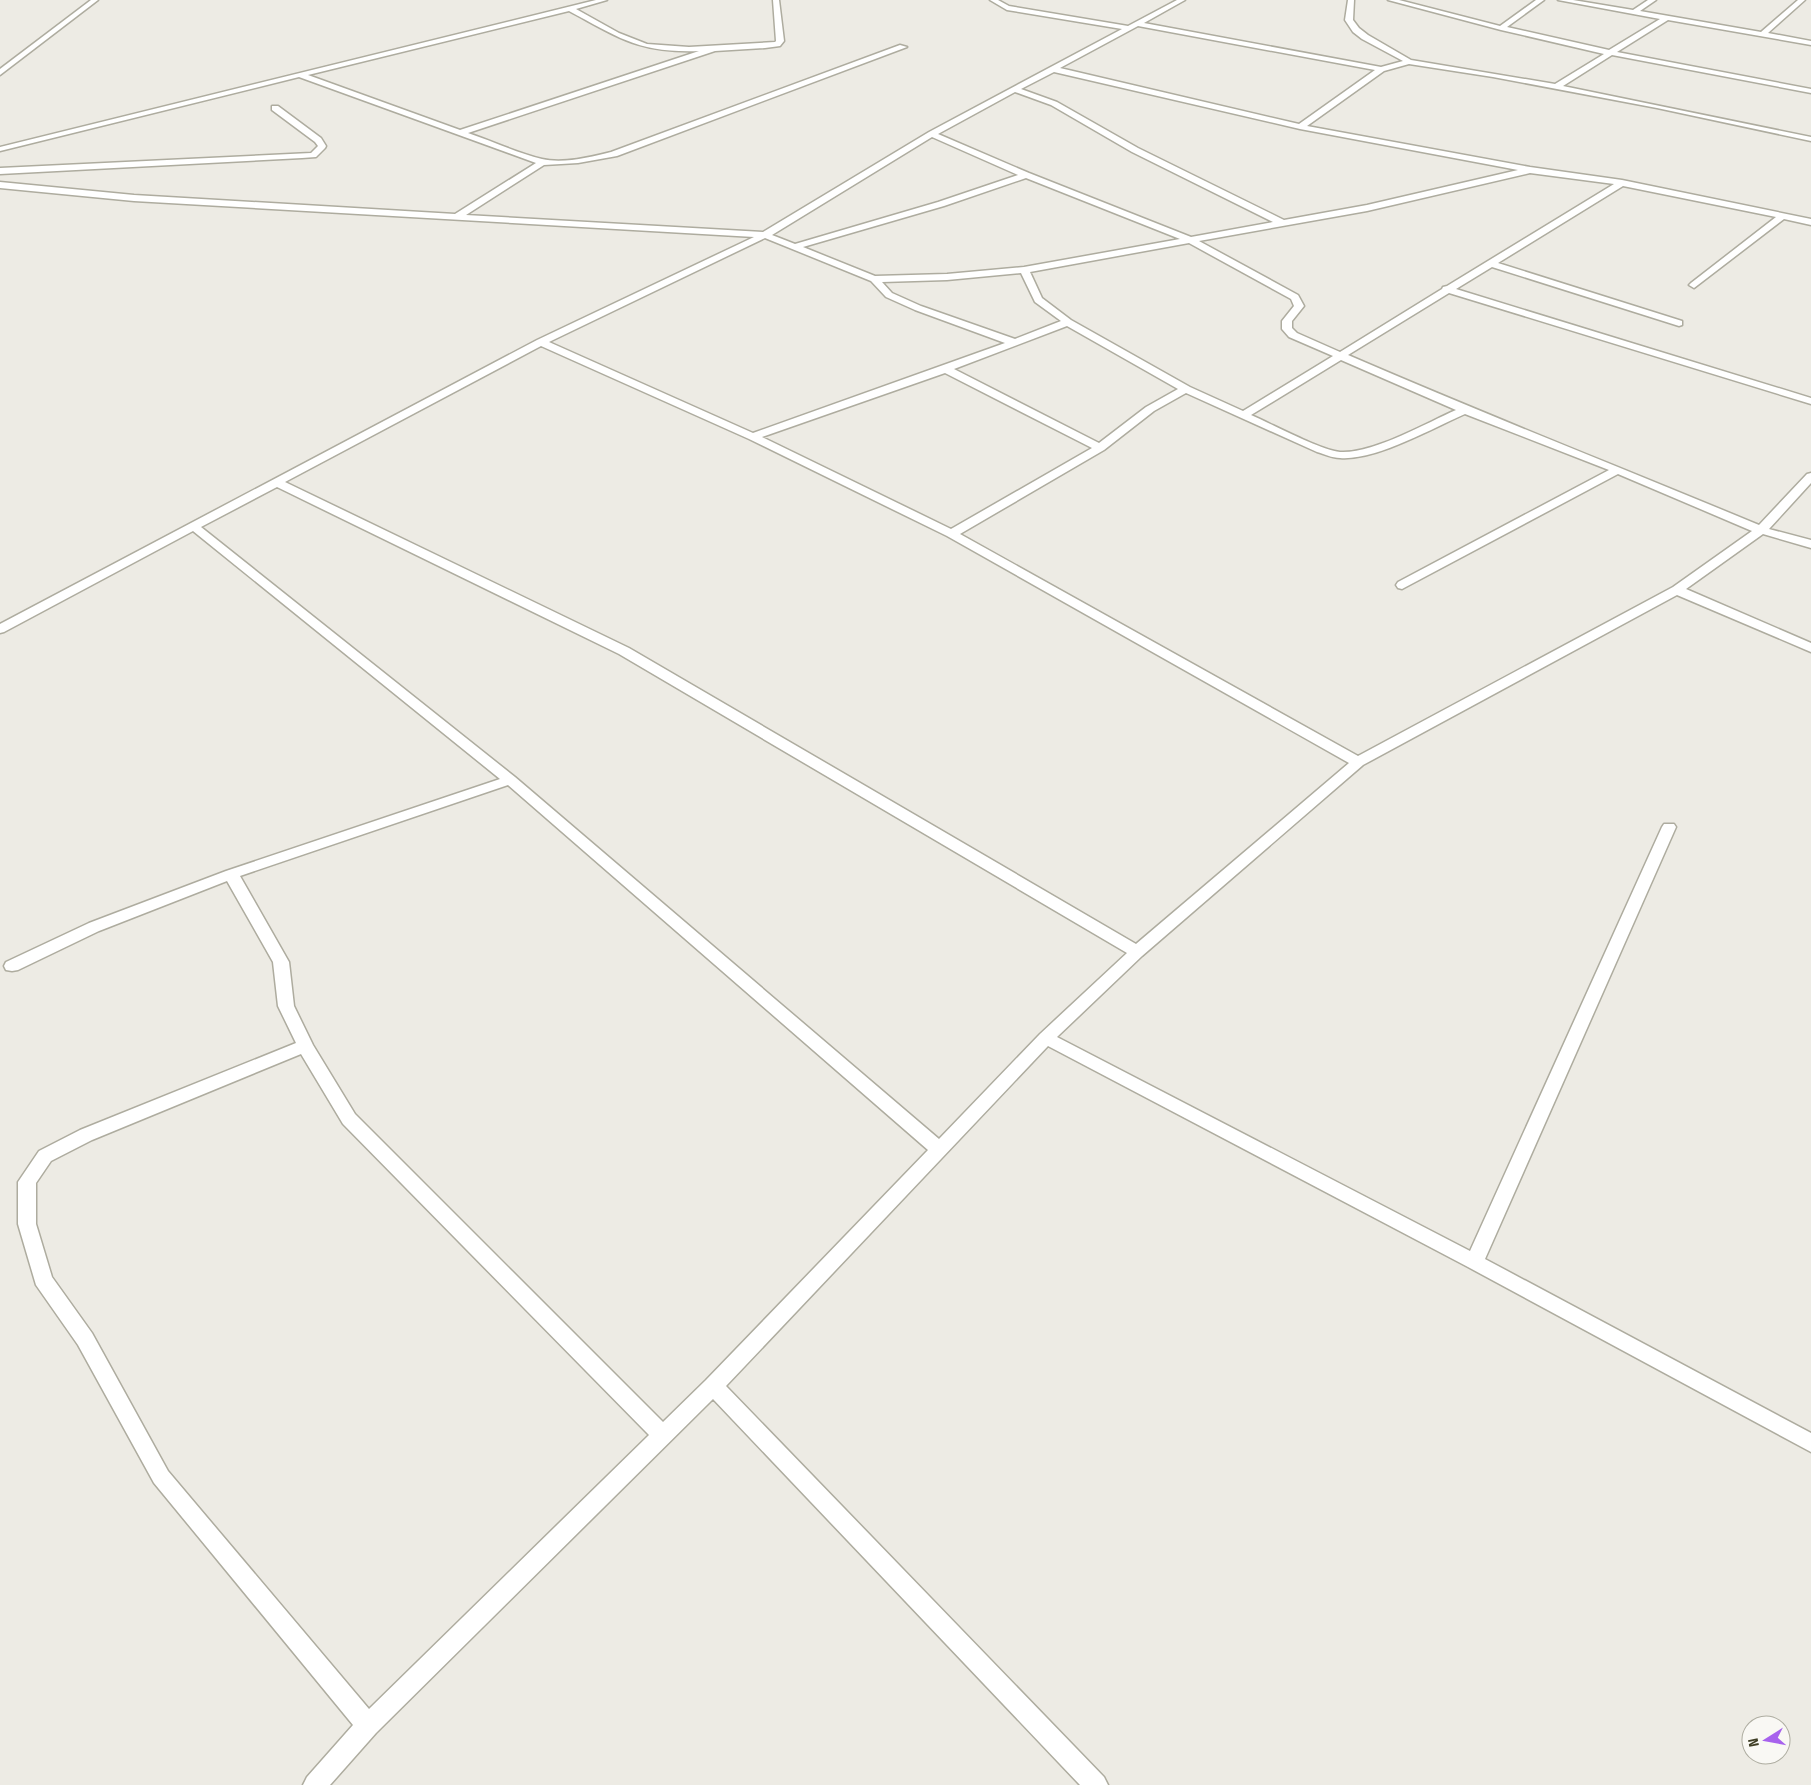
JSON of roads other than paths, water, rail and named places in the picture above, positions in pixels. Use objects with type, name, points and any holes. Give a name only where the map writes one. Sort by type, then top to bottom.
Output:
[{"type":"street","points":[[0,73],[95,0]]},
{"type":"street","points":[[0,148],[604,0]]},
{"type":"street","points":[[570,8],[631,41],[647,46],[719,48],[777,44],[780,41],[776,0]]},
{"type":"street","points":[[993,0],[1007,8],[1128,28]]},
{"type":"street","points":[[0,630],[541,342],[766,235],[932,134],[1182,0]]},
{"type":"street","points":[[1351,0],[1349,20],[1356,30],[1409,62],[1657,106],[1811,139]]},
{"type":"street","points":[[1391,0],[1611,53],[1811,90]]},
{"type":"street","points":[[1501,28],[1541,0]]},
{"type":"street","points":[[1561,0],[1664,19],[1811,42]]},
{"type":"street","points":[[1633,12],[1653,0]]},
{"type":"street","points":[[1762,34],[1802,0]]},
{"type":"street","points":[[1556,87],[1664,19]]},
{"type":"street","points":[[1138,24],[1381,69]]},
{"type":"street","points":[[300,75],[542,162],[587,160],[614,154],[903,47]]},
{"type":"street","points":[[462,132],[719,48]]},
{"type":"street","points":[[1300,127],[1381,69],[1409,62]]},
{"type":"street","points":[[1053,69],[1300,127],[1530,170],[1622,183],[1811,222]]},
{"type":"street","points":[[1015,90],[1028,92],[1052,102],[1088,125],[1135,150],[1282,224]]},
{"type":"street","points":[[0,171],[302,156],[313,154],[322,146],[318,140],[275,108]]},
{"type":"street","points":[[932,134],[1026,175],[1188,239],[1295,298],[1300,306],[1287,321],[1287,329],[1293,335],[1465,410],[1618,470],[1761,530],[1811,544]]},
{"type":"street","points":[[457,217],[542,162]]},
{"type":"street","points":[[874,279],[947,278],[1024,270],[1367,208],[1530,170]]},
{"type":"street","points":[[797,246],[891,217],[942,204],[1026,175]]},
{"type":"street","points":[[1245,414],[1446,289],[1622,183]]},
{"type":"street","points":[[0,185],[134,198],[766,235],[797,246],[874,279],[889,295],[918,308],[1016,343]]},
{"type":"street","points":[[1694,285],[1783,216]]},
{"type":"street","points":[[1489,263],[1679,323]]},
{"type":"street","points":[[1024,270],[1038,300],[1068,322],[1186,389],[1245,414],[1321,450],[1340,455],[1357,454],[1420,431],[1465,410]]},
{"type":"street","points":[[1446,289],[1811,401]]},
{"type":"street","points":[[753,437],[946,369],[1068,322]]},
{"type":"street","points":[[541,342],[753,437],[951,534],[1358,762]]},
{"type":"street","points":[[946,369],[1100,448]]},
{"type":"street","points":[[951,534],[1100,448],[1150,409],[1186,389]]},
{"type":"street","points":[[1402,585],[1618,470]]},
{"type":"street","points":[[315,1785],[368,1725],[713,1386],[1046,1038],[1137,952],[1358,762],[1677,590],[1761,530],[1811,476]]},
{"type":"street","points":[[276,482],[624,651],[1137,952]]},
{"type":"street","points":[[193,526],[510,780],[939,1149]]},
{"type":"street","points":[[1677,590],[1811,648]]},
{"type":"street","points":[[12,966],[94,927],[231,874],[510,780]]},
{"type":"street","points":[[1474,1262],[1669,826]]},
{"type":"street","points":[[231,874],[281,962],[286,1006],[305,1046],[349,1119],[663,1436]]},
{"type":"street","points":[[1046,1038],[1474,1262],[1811,1443]]},
{"type":"street","points":[[305,1046],[86,1135],[45,1156],[26,1182],[28,1224],[43,1280],[85,1339],[160,1477],[368,1725]]},
{"type":"street","points":[[713,1386],[1096,1785]]}]
